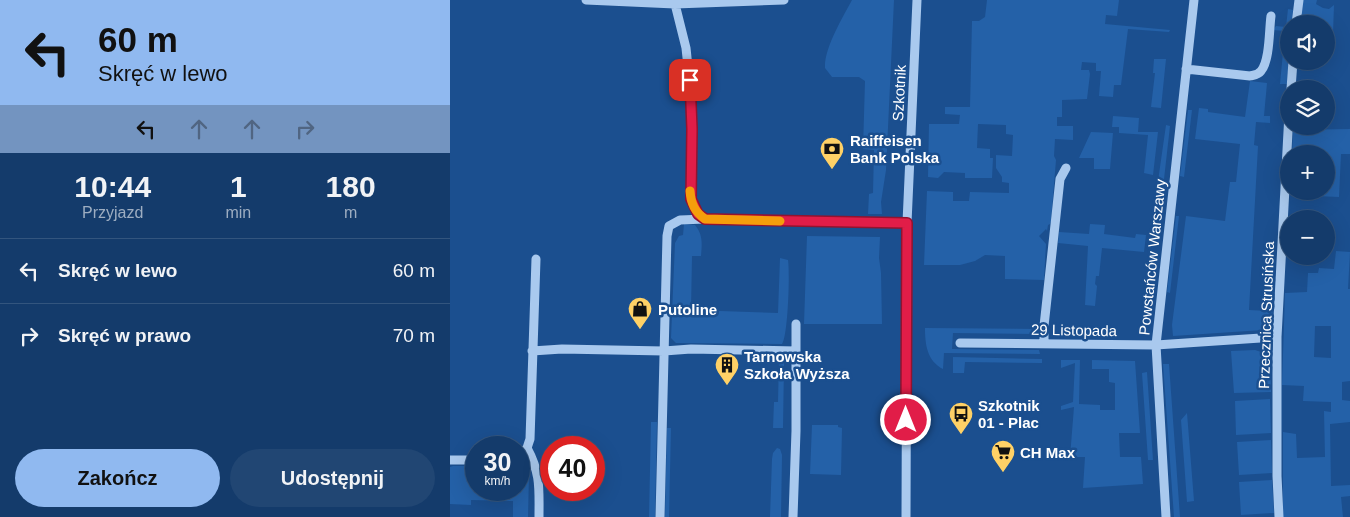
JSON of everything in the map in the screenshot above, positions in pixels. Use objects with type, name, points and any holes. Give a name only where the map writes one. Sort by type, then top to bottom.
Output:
[{"type":"street","points":[[586,0],[669,2],[784,0]]},
{"type":"street","name":"Szkotnik","points":[[906,517],[907,223],[917,0]]},
{"type":"street","name":"Powstańców Warszawy","points":[[1166,517],[1156,345],[1194,0]]},
{"type":"street","points":[[1297,15],[1298,0]]},
{"type":"street","points":[[669,2],[686,48],[691,96],[691,199],[698,214],[705,219]]},
{"type":"street","points":[[1186,69],[1250,76],[1257,75],[1266,57],[1271,16]]},
{"type":"street","name":"Przecznica Strusińska","points":[[1279,517],[1277,476],[1277,337],[1288,135]]},
{"type":"street","points":[[1044,344],[1044,326],[1060,179],[1066,168]]},
{"type":"street","points":[[660,517],[668,232],[673,223],[680,220],[705,219],[907,223]]},
{"type":"street","points":[[530,439],[536,259]]},
{"type":"street","points":[[793,517],[796,431],[796,324]]},
{"type":"street","name":"29 Listopada","points":[[960,343],[1156,345],[1277,337]]},
{"type":"street","points":[[532,350],[664,351],[691,349],[796,351]]},
{"type":"street","points":[[530,453],[538,474],[539,517]]},
{"type":"street","points":[[450,460],[465,460]]},
{"type":"shaded area","points":[[852,0],[894,0],[886,170],[881,202],[882,214],[868,214],[869,194],[873,193],[874,150],[863,149],[865,81],[859,77],[832,77],[825,68],[831,42]]},
{"type":"shaded area","points":[[987,0],[1119,0],[1117,16],[1106,15],[1105,24],[1170,30],[1169,32],[1128,29],[1121,85],[1114,85],[1113,97],[1099,96],[1101,71],[1096,71],[1096,63],[1082,62],[1081,70],[1089,70],[1090,74],[1087,99],[1062,100],[1062,117],[1057,117],[1057,126],[1073,126],[1073,140],[1055,139],[1054,156],[1056,160],[1051,221],[1047,231],[1046,229],[1039,236],[1046,244],[1044,280],[1005,279],[1005,256],[985,255],[975,261],[960,265],[924,265],[927,191],[953,192],[953,201],[969,201],[970,192],[1009,193],[1009,183],[1002,182],[1002,177],[996,168],[996,155],[1012,156],[1013,135],[1006,134],[1006,125],[978,124],[977,148],[990,149],[990,158],[993,158],[992,178],[965,178],[965,173],[944,172],[938,178],[928,177],[929,124],[959,124],[960,115],[945,114],[945,107],[970,107],[972,21],[979,21],[985,17]]},
{"type":"shaded area","points":[[1303,0],[1317,0],[1316,4],[1329,9],[1334,5],[1334,15],[1302,15]]},
{"type":"shaded area","points":[[1288,9],[1293,10],[1293,15],[1287,15]]},
{"type":"shaded area","points":[[1276,26],[1280,26],[1280,31],[1273,30]]},
{"type":"shaded area","points":[[1154,59],[1166,59],[1161,108],[1151,107],[1155,73],[1153,73]]},
{"type":"shaded area","points":[[1281,70],[1288,70],[1287,80],[1280,80]]},
{"type":"shaded area","points":[[1250,81],[1267,83],[1264,116],[1270,116],[1270,123],[1256,122],[1254,145],[1258,146],[1249,310],[1269,311],[1270,280],[1274,281],[1272,321],[1263,330],[1173,336],[1172,325],[1186,216],[1225,221],[1230,182],[1236,182],[1240,144],[1195,139],[1199,108],[1208,109],[1208,112],[1245,117]]},
{"type":"shaded area","points":[[1188,110],[1192,110],[1184,177],[1180,176]]},
{"type":"shaded area","points":[[1113,116],[1139,118],[1138,132],[1158,132],[1153,175],[1144,173],[1148,135],[1119,133],[1119,127],[1112,127]]},
{"type":"shaded area","points":[[1166,125],[1170,126],[1163,188],[1157,188]]},
{"type":"shaded area","points":[[1335,129],[1350,129],[1350,154],[1341,154],[1339,197],[1335,197],[1335,145],[1292,145],[1293,135],[1335,135]]},
{"type":"shaded area","points":[[1091,132],[1113,133],[1110,169],[1094,169],[1094,158],[1079,158]]},
{"type":"shaded area","points":[[1176,216],[1179,216],[1170,293],[1167,292]]},
{"type":"shaded area","points":[[684,224],[695,225],[699,232],[702,247],[701,256],[692,256],[691,310],[778,313],[780,258],[788,260],[789,290],[782,344],[676,343],[671,338],[675,243],[679,236],[683,235]]},
{"type":"shaded area","points":[[1090,224],[1105,225],[1104,234],[1135,238],[1136,234],[1146,235],[1144,252],[1102,248],[1099,276],[1096,276],[1095,284],[1097,286],[1095,306],[1085,305],[1088,246],[1058,243],[1059,232],[1089,234]]},
{"type":"shaded area","points":[[807,236],[880,237],[882,324],[804,324]]},
{"type":"shaded area","points":[[1336,251],[1350,252],[1348,289],[1350,289],[1350,381],[1342,382],[1342,400],[1350,401],[1350,422],[1330,424],[1331,486],[1350,485],[1350,496],[1341,497],[1343,517],[1283,517],[1283,432],[1296,434],[1297,458],[1325,457],[1324,411],[1331,412],[1331,402],[1303,401],[1304,386],[1282,385],[1285,293],[1307,292],[1308,273],[1318,273],[1319,268],[1334,269]],"holes":[[[1315,326],[1331,326],[1331,358],[1314,357]]]},
{"type":"shaded area","points":[[925,328],[1036,329],[1036,334],[953,333],[952,349],[1039,350],[1040,354],[944,353],[943,369],[930,357],[926,346]]},
{"type":"shaded area","points":[[1255,350],[1270,359],[1271,392],[1234,393],[1231,351]]},
{"type":"shaded area","points":[[953,357],[1042,359],[1042,363],[965,362],[964,373],[953,373]]},
{"type":"shaded area","points":[[779,358],[784,363],[783,428],[773,428],[774,402],[778,402]]},
{"type":"shaded area","points":[[1061,360],[1080,360],[1079,404],[1100,405],[1100,410],[1115,410],[1115,383],[1109,382],[1109,369],[1092,369],[1092,360],[1135,361],[1140,433],[1119,433],[1120,457],[1141,457],[1143,484],[1083,488],[1085,457],[1070,457],[1074,407],[1061,410],[1061,406],[1073,402],[1075,363],[1061,368]]},
{"type":"shaded area","points":[[1163,364],[1169,364],[1180,517],[1174,517]]},
{"type":"shaded area","points":[[1147,372],[1153,460],[1148,460],[1142,373]]},
{"type":"shaded area","points":[[1270,399],[1271,433],[1236,435],[1235,401]]},
{"type":"shaded area","points":[[1187,413],[1194,501],[1187,502],[1181,420]]},
{"type":"shaded area","points":[[651,422],[657,422],[655,517],[649,517]]},
{"type":"shaded area","points":[[812,425],[838,425],[838,427],[842,428],[841,475],[810,474]]},
{"type":"shaded area","points":[[667,428],[671,428],[669,517],[665,517]]},
{"type":"shaded area","points":[[1271,440],[1272,473],[1239,475],[1237,442]]},
{"type":"shaded area","points":[[777,448],[780,449],[782,455],[781,517],[770,517],[772,459],[773,453]]},
{"type":"shaded area","points":[[465,466],[465,501],[471,501],[471,505],[450,504],[450,467]]},
{"type":"shaded area","points":[[1272,480],[1274,513],[1241,515],[1239,482]]},
{"type":"shaded area","points":[[513,501],[528,501],[528,517],[513,517]]},
{"type":"slow traffic","points":[[690,191],[693,206],[698,214],[705,219],[780,221]]},
{"type":"place","name":"Raiffeisen Bank Polska","points":[[832,170]]},
{"type":"place","name":"Putoline","points":[[640,330]]},
{"type":"place","name":"Tarnowska Szkoła Wyższa","points":[[727,386]]},
{"type":"place","name":"Szkotnik 01 - Plac","points":[[961,435]]},
{"type":"place","name":"CH Max","points":[[1003,473]]},
{"type":"route","points":[[690,80],[692,129],[690,193],[693,206],[698,214],[705,219],[907,223],[906,420]]}]
